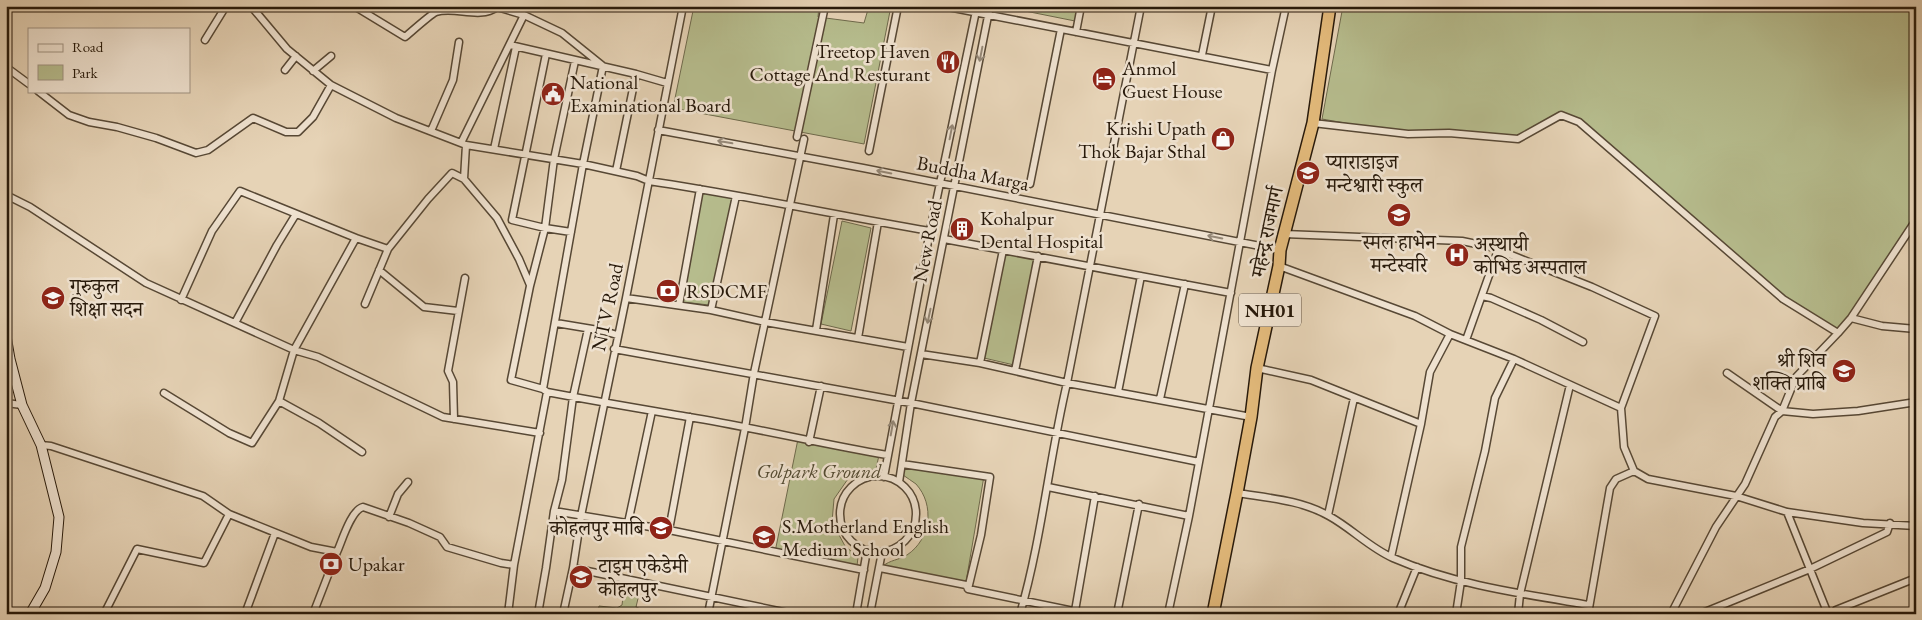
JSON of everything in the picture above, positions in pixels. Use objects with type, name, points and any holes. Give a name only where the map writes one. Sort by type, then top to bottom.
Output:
[{"type":"highway","name":"महेन्द्र राजमार्ग","points":[[1213,614],[1251,417],[1257,368],[1279,266],[1280,250],[1313,123],[1330,6]]},
{"type":"street","points":[[205,40],[226,6]]},
{"type":"street","points":[[251,6],[287,49],[331,85],[396,118],[464,144],[583,164],[637,176],[649,181],[791,204],[834,215],[930,231]]},
{"type":"street","points":[[354,6],[405,37],[432,10],[450,8],[479,13],[490,12],[497,6],[524,15],[562,33],[603,66]]},
{"type":"street","name":"NTV Road","points":[[563,614],[683,6]]},
{"type":"street","points":[[708,614],[764,322],[801,156],[801,138],[825,6]]},
{"type":"street","points":[[869,151],[898,6]]},
{"type":"street","points":[[943,6],[976,9],[988,15],[1272,70]]},
{"type":"street","name":"New Road","points":[[899,482],[911,403],[990,6]]},
{"type":"street","points":[[1076,32],[1081,6]]},
{"type":"street","points":[[1020,614],[1048,487],[1055,432],[1067,383],[1141,6]]},
{"type":"street","points":[[1202,55],[1212,6]]},
{"type":"street","points":[[1168,614],[1199,462],[1272,70],[1286,6]]},
{"type":"street","name":"New Road","points":[[884,476],[930,231],[976,9]]},
{"type":"street","points":[[464,179],[464,144],[513,46],[524,15]]},
{"type":"street","points":[[1030,184],[1061,29]]},
{"type":"street","points":[[432,131],[453,80],[459,42]]},
{"type":"street","points":[[513,46],[603,66],[667,83]]},
{"type":"street","points":[[494,149],[513,46]]},
{"type":"street","points":[[512,220],[546,54]]},
{"type":"street","points":[[285,70],[296,56]]},
{"type":"street","points":[[313,71],[331,56]]},
{"type":"street","points":[[575,61],[554,159],[546,228],[530,286],[511,380],[604,404],[690,417],[809,442],[887,455]]},
{"type":"street","points":[[509,614],[514,564],[540,433],[545,390],[571,232],[603,66]]},
{"type":"street","points":[[6,67],[28,83]]},
{"type":"street","points":[[616,171],[636,74]]},
{"type":"street","points":[[39,92],[70,115],[89,122],[117,127],[156,138],[196,153],[208,150],[253,118],[286,132],[298,132],[312,117],[331,85]]},
{"type":"street","points":[[1313,123],[1408,134],[1449,133],[1518,139],[1561,115],[1579,122],[1783,298],[1838,332]]},
{"type":"street","name":"Buddha Marga","points":[[658,130],[941,183],[1280,250]]},
{"type":"street","points":[[365,304],[388,250],[428,199],[452,173],[464,179],[497,218],[519,259],[530,286]]},
{"type":"street","points":[[679,305],[700,189]]},
{"type":"street","points":[[181,300],[212,231],[240,191],[388,250]]},
{"type":"street","points":[[6,195],[30,207],[146,282],[181,300],[294,350],[318,357],[442,417],[540,433]]},
{"type":"street","points":[[711,310],[736,196]]},
{"type":"street","points":[[234,323],[296,214]]},
{"type":"street","points":[[816,330],[834,215]]},
{"type":"street","points":[[497,218],[571,232]]},
{"type":"street","points":[[1671,614],[1716,527],[1745,484],[1776,417],[1782,411],[1796,377],[1851,318],[1916,220]]},
{"type":"street","points":[[858,338],[878,222]]},
{"type":"street","points":[[1284,234],[1462,241],[1498,250],[1592,287],[1655,316],[1621,408],[1624,447],[1634,471],[1648,479],[1736,496],[1787,512],[1863,523],[1890,523],[1916,526]]},
{"type":"street","points":[[164,393],[229,433],[252,443],[279,401],[294,350],[356,238]]},
{"type":"street","points":[[944,239],[1231,293]]},
{"type":"street","points":[[980,364],[1003,250]]},
{"type":"street","points":[[1466,340],[1498,250]]},
{"type":"street","points":[[1015,371],[1038,256]]},
{"type":"street","points":[[1279,266],[1415,316],[1450,334],[1514,358],[1621,408]]},
{"type":"street","points":[[379,270],[424,307],[458,311]]},
{"type":"street","points":[[1118,392],[1141,276]]},
{"type":"street","points":[[454,419],[453,382],[448,371],[465,278]]},
{"type":"street","points":[[1160,399],[1185,284]]},
{"type":"street","points":[[1482,296],[1541,320],[1582,342]]},
{"type":"street","points":[[626,298],[711,310],[764,322],[908,347]]},
{"type":"street","points":[[1851,318],[1882,326],[1916,329]]},
{"type":"street","points":[[556,323],[617,336]]},
{"type":"street","points":[[538,614],[554,511],[562,480],[573,397],[588,329]]},
{"type":"street","points":[[1391,557],[1430,372],[1450,334]]},
{"type":"street","points":[[6,336],[22,405],[41,446],[59,517],[56,552],[45,588],[30,614]]},
{"type":"street","points":[[614,349],[911,403],[1199,462]]},
{"type":"street","points":[[921,354],[1251,417]]},
{"type":"street","points":[[1456,614],[1461,581],[1461,547],[1485,451],[1495,398],[1514,358]]},
{"type":"street","points":[[1257,368],[1311,380],[1420,424]]},
{"type":"street","points":[[1727,373],[1782,411],[1813,414],[1849,412],[1916,402]]},
{"type":"street","points":[[1518,614],[1520,594],[1570,385]]},
{"type":"street","points":[[809,442],[821,386]]},
{"type":"street","points":[[1328,515],[1354,398]]},
{"type":"street","points":[[279,401],[319,423],[362,452]]},
{"type":"street","points":[[6,404],[22,405]]},
{"type":"street","points":[[628,523],[652,411]]},
{"type":"street","points":[[669,530],[690,417]]},
{"type":"street","points":[[41,446],[51,446],[203,496],[229,514],[311,547],[337,552]]},
{"type":"street","points":[[902,464],[990,477],[981,535],[968,589]]},
{"type":"street","points":[[1588,614],[1610,488],[1616,478],[1634,471]]},
{"type":"street","points":[[884,476],[899,482],[907,489],[916,507],[916,518],[914,528],[905,540],[892,549],[882,552],[860,547],[849,537],[842,524],[841,509],[846,495],[856,484],[869,477],[884,476]]},
{"type":"street","points":[[389,517],[398,494],[408,482]]},
{"type":"street","points":[[1048,487],[1139,504],[1188,516]]},
{"type":"street","points":[[1237,493],[1298,503],[1328,515],[1391,557],[1461,581],[1520,594],[1589,605]]},
{"type":"street","points":[[1075,611],[1095,496]]},
{"type":"street","points":[[1117,614],[1139,504]]},
{"type":"street","points":[[313,614],[337,552],[352,517],[358,508],[363,507],[440,537],[447,547],[502,563],[514,564]]},
{"type":"street","points":[[554,511],[669,530],[864,570]]},
{"type":"street","points":[[1787,512],[1828,614]]},
{"type":"street","points":[[104,614],[137,549],[204,563],[229,514]]},
{"type":"street","points":[[1700,614],[1810,569],[1887,532],[1890,523]]},
{"type":"street","points":[[245,614],[275,533]]},
{"type":"street","points":[[856,614],[867,550]]},
{"type":"street","points":[[870,614],[882,552]]},
{"type":"street","points":[[1398,614],[1417,567]]},
{"type":"street","points":[[573,568],[793,614]]},
{"type":"street","points":[[880,568],[966,585],[968,589],[1088,614]]},
{"type":"street","points":[[1833,614],[1836,610],[1916,578]]},
{"type":"green space","points":[[694,6],[819,6],[818,17],[864,23],[869,6],[891,6],[864,144],[673,108]]},
{"type":"green space","points":[[1000,6],[1077,6],[1075,21]]},
{"type":"green space","points":[[1343,6],[1916,6],[1916,220],[1838,333],[1783,299],[1579,122],[1561,115],[1518,139],[1408,134],[1322,119]]},
{"type":"green space","points":[[703,191],[732,198],[709,305],[683,302]]},
{"type":"green space","points":[[842,221],[871,228],[851,331],[821,324]]},
{"type":"green space","points":[[1005,252],[1036,258],[1014,365],[984,358]]},
{"type":"green space","name":"Golpark Ground","points":[[798,439],[879,455],[876,469],[850,476],[834,499],[832,522],[845,546],[858,557],[857,566],[775,552]]},
{"type":"green space","name":"Golpark Ground","points":[[905,464],[984,476],[966,582],[883,566],[907,555],[915,548],[921,540],[928,521],[928,511],[922,492],[916,484],[903,475]]},
{"type":"green space","points":[[624,589],[640,590],[636,607],[653,614],[598,614],[599,606],[617,608],[622,605]]},
{"type":"place","name":"Treetop Haven Cottage And Resturant","points":[[948,62]]},
{"type":"place","name":"Anmol Guest House","points":[[1104,79]]},
{"type":"place","name":"National Examinational Board","points":[[553,94]]},
{"type":"place","name":"Krishi Upath Thok Bajar Sthal","points":[[1223,139]]},
{"type":"place","name":"प्याराडाइज मन्टेश्वारी स्कुल","points":[[1308,173]]},
{"type":"place","name":"स्मल हाभेन मन्टेस्वरि","points":[[1399,215]]},
{"type":"place","name":"Kohalpur Dental Hospital","points":[[962,229]]},
{"type":"place","name":"अस्थायी कोभिड अस्पताल","points":[[1457,255]]},
{"type":"place","name":"RSDCMF","points":[[668,291]]},
{"type":"place","name":"गुरुकुल शिक्षा सदन","points":[[53,298]]},
{"type":"place","name":"श्री शिव शक्ति प्राबि","points":[[1844,371]]},
{"type":"place","name":"कोहलपुर माबि","points":[[661,528]]},
{"type":"place","name":"S.Motherland English Medium School","points":[[764,537]]},
{"type":"place","name":"Upakar","points":[[331,564]]},
{"type":"place","name":"टाइम एकेडेमी कोहलपुर","points":[[581,577]]}]
